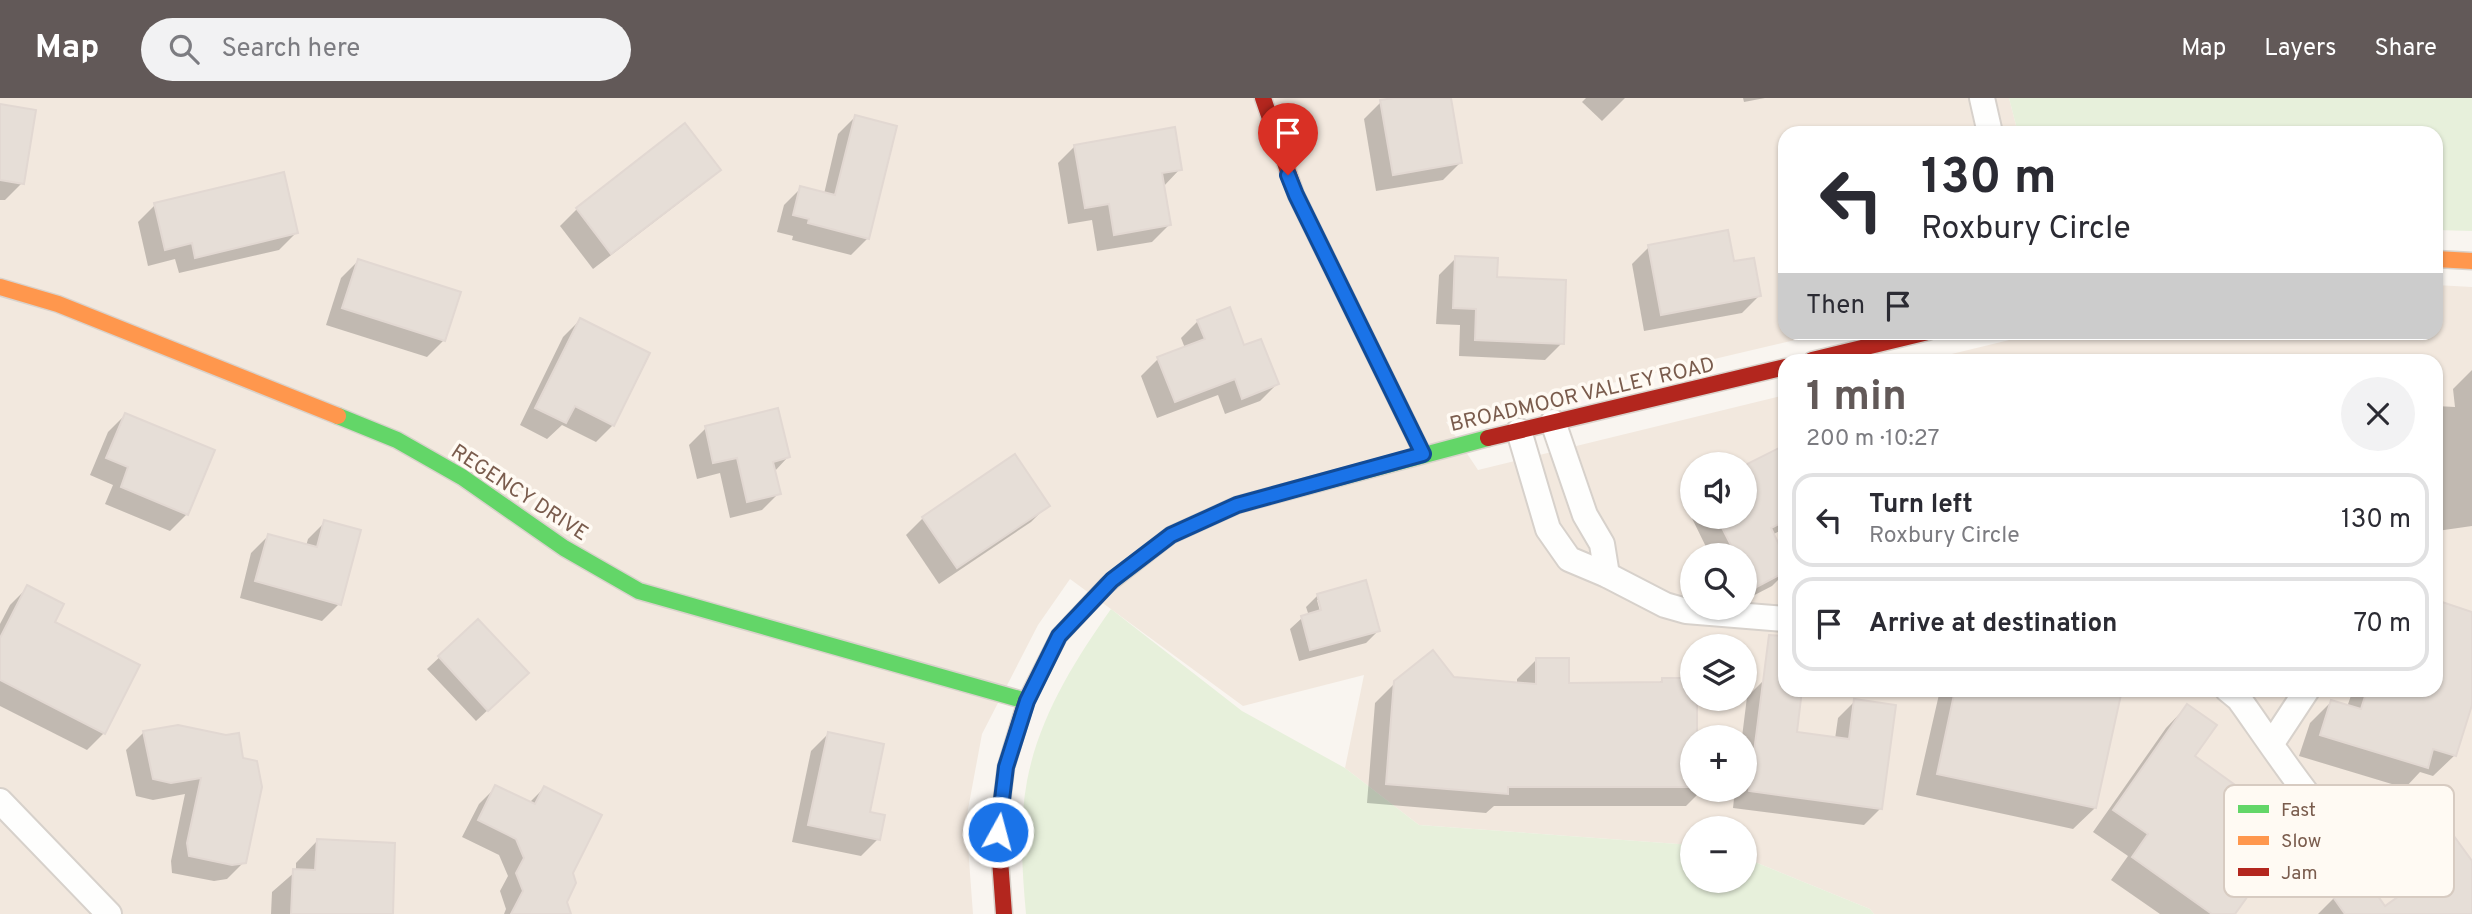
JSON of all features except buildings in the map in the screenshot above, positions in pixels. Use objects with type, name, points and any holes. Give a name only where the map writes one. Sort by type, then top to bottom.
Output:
[{"type":"street","points":[[1263,98],[1296,195],[1423,454]]},
{"type":"street","points":[[1982,98],[1988,126]]},
{"type":"street","points":[[2443,259],[2472,261]]},
{"type":"street","name":"REGENCY DRIVE","points":[[0,288],[58,304],[397,440],[462,477],[565,548],[639,591],[1027,701]]},
{"type":"street","points":[[1837,354],[1895,340]]},
{"type":"street","name":"BROADMOOR VALLEY ROAD","points":[[1004,914],[998,832],[1006,767],[1027,701],[1059,636],[1112,580],[1171,535],[1237,505],[1423,454],[1778,369]]},
{"type":"street","points":[[1553,422],[1585,515],[1602,544],[1607,575]]},
{"type":"street","points":[[1519,431],[1548,529],[1569,559],[1665,605],[1686,611],[1778,618]]},
{"type":"street","points":[[2237,697],[2301,785]]},
{"type":"street","points":[[2272,743],[2302,697]]},
{"type":"street","points":[[0,801],[109,914]]},
{"type":"shaded area","points":[[0,98],[2009,98],[2016,126],[1778,126],[1778,340],[1795,340],[1446,422],[1478,470],[1778,397],[1778,697],[2443,697],[2443,354],[1952,354],[2009,340],[2443,340],[2443,285],[2472,287],[2472,914],[1874,914],[1870,909],[1757,863],[1757,816],[1680,816],[1680,844],[1419,825],[1345,768],[1364,675],[1243,706],[1070,579],[1038,625],[982,734],[966,820],[973,914],[0,914]]},
{"type":"green space","points":[[2009,98],[2472,98],[2472,231],[2443,230],[2443,126],[2016,126]]},
{"type":"green space","points":[[1111,609],[1242,711],[1345,768],[1419,825],[1680,844],[1680,893],[1757,893],[1757,863],[1870,909],[1874,914],[1026,914],[1022,830],[1027,781],[1049,712],[1084,648]]},
{"type":"traffic: fast","points":[[338,416],[397,440],[462,477],[564,548],[639,591],[1026,701]]},
{"type":"traffic: fast","points":[[1107,585],[1171,535],[1237,505],[1488,438]]},
{"type":"traffic: slow","points":[[2443,259],[2472,261]]},
{"type":"traffic: slow","points":[[0,287],[58,304],[338,416]]},
{"type":"traffic: jam","points":[[1263,98],[1296,195],[1423,454]]},
{"type":"traffic: jam","points":[[1837,354],[1895,340]]},
{"type":"traffic: jam","points":[[1488,438],[1778,369]]},
{"type":"traffic: jam","points":[[1004,914],[998,832],[1006,767],[1026,701],[1059,636],[1107,585]]},
{"type":"route","points":[[998,832],[1006,767],[1027,701],[1059,636],[1112,580],[1171,535],[1237,505],[1423,454],[1288,175]]}]
